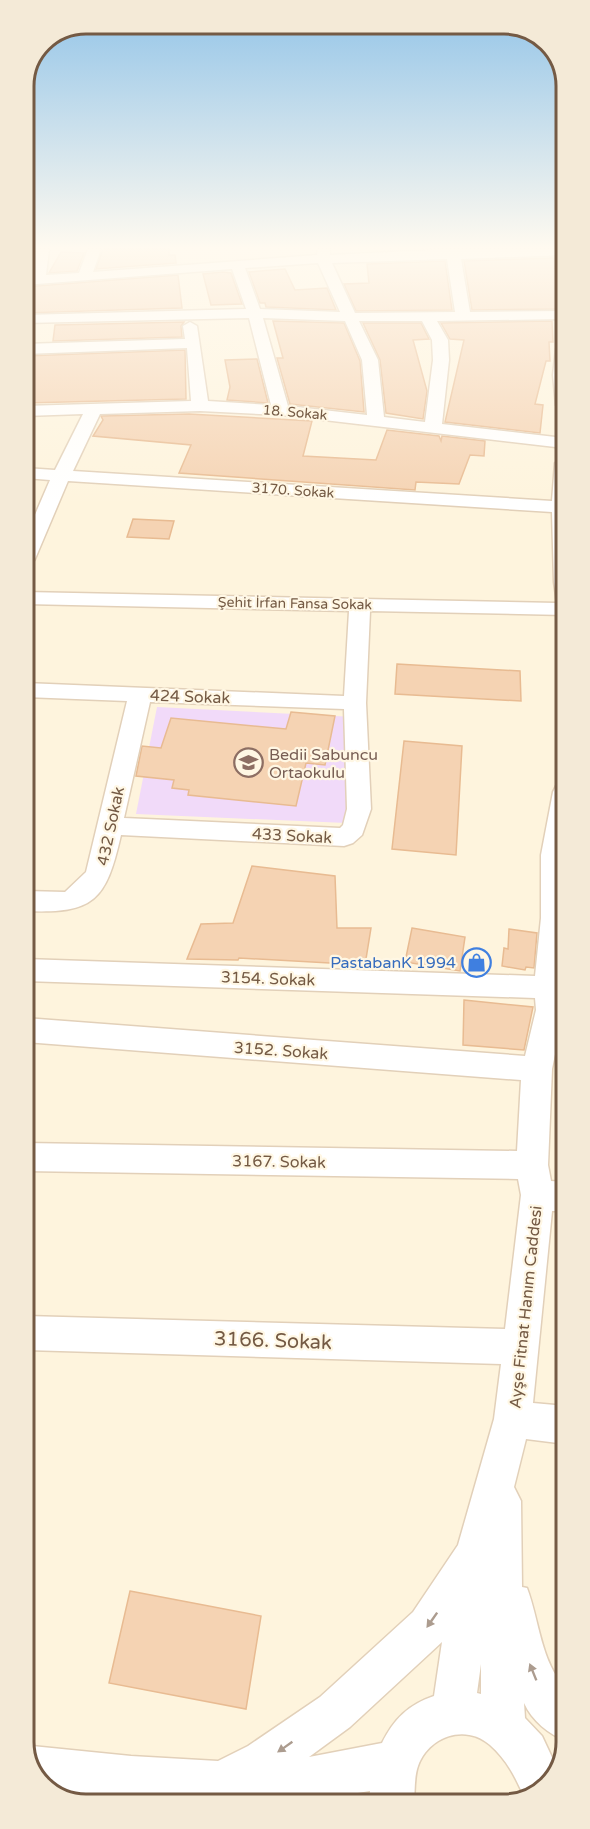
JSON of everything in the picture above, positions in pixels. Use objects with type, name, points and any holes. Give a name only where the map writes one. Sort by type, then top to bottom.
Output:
[{"type":"street","points":[[192,334],[200,406]]},
{"type":"street","points":[[261,334],[281,410]]},
{"type":"street","points":[[359,334],[370,360],[376,420]]},
{"type":"street","points":[[433,427],[441,350],[437,334]]},
{"type":"street","points":[[34,350],[194,343]]},
{"type":"street","name":"18. Sokak","points":[[34,411],[200,406],[281,410],[556,442]]},
{"type":"street","points":[[34,538],[94,409]]},
{"type":"street","name":"3170. Sokak","points":[[34,474],[556,507]]},
{"type":"street","name":"Şehit İrfan Fansa Sokak","points":[[34,597],[556,609]]},
{"type":"street","name":"433 Sokak","points":[[108,826],[344,837],[350,834],[357,826],[359,809],[355,703],[360,605]]},
{"type":"street","name":"424 Sokak","points":[[34,690],[355,703]]},
{"type":"street","name":"432 Sokak","points":[[34,901],[68,902],[87,893],[99,874],[108,826],[140,694]]},
{"type":"street","name":"Ayşe Fitnat Hanım Caddesi","points":[[453,1711],[489,1557],[502,1464],[513,1419],[521,1347],[545,1186],[537,1069],[554,1002],[556,906]]},
{"type":"street","name":"3154. Sokak","points":[[34,971],[554,1002]]},
{"type":"street","name":"3152. Sokak","points":[[34,1031],[537,1069]]},
{"type":"street","name":"3167. Sokak","points":[[34,1158],[545,1186]]},
{"type":"street","name":"3166. Sokak","points":[[34,1333],[521,1347]]},
{"type":"street","points":[[513,1419],[556,1424]]},
{"type":"street","points":[[219,1793],[335,1712],[428,1627],[489,1557],[543,1696],[556,1709]]},
{"type":"street","name":"Ayşe Fitnat Hanım Caddesi","points":[[489,1557],[503,1725]]},
{"type":"street","points":[[45,1774],[105,1778],[219,1793],[345,1774],[393,1783],[409,1737],[429,1719],[453,1711],[470,1711],[503,1725],[521,1742],[545,1774]]},
{"type":"shaded area","name":"Bedii Sabuncu Ortaokulu","points":[[157,707],[355,717],[346,823],[136,814]]},
{"type":"building","points":[[54,334],[182,334],[182,337],[53,341]]},
{"type":"building","points":[[277,334],[349,334],[360,361],[364,412],[290,404],[277,358],[283,358]]},
{"type":"building","points":[[368,334],[427,334],[429,339],[413,340],[427,391],[423,419],[386,413],[380,360]]},
{"type":"building","points":[[447,334],[553,334],[553,342],[549,342],[550,361],[546,361],[535,404],[543,405],[540,433],[445,422],[464,340],[450,339]]},
{"type":"building","points":[[185,350],[186,399],[34,403],[34,356]]},
{"type":"building","points":[[257,359],[268,403],[227,400],[230,387],[225,360]]},
{"type":"building","points":[[189,414],[312,421],[303,456],[376,460],[387,430],[439,436],[441,441],[442,436],[485,441],[484,456],[470,455],[459,484],[416,482],[415,490],[179,473],[191,445],[93,436],[103,420],[101,416]]},
{"type":"building","points":[[133,519],[174,521],[169,539],[127,537]]},
{"type":"building","points":[[397,664],[520,671],[521,701],[395,694]]},
{"type":"building","points":[[291,712],[335,716],[325,765],[306,763],[296,806],[188,795],[189,790],[172,788],[174,780],[136,776],[142,746],[161,748],[171,718],[286,729]]},
{"type":"building","points":[[404,741],[462,746],[456,855],[392,849]]},
{"type":"building","points":[[252,866],[335,876],[337,928],[371,928],[365,965],[239,958],[238,960],[187,959],[201,924],[233,923]]},
{"type":"building","points":[[412,928],[465,937],[460,971],[405,962]]},
{"type":"building","points":[[509,929],[537,933],[534,968],[526,967],[525,970],[502,966],[504,948],[508,949]]},
{"type":"building","points":[[464,1000],[533,1007],[524,1050],[463,1045]]},
{"type":"building","points":[[130,1591],[261,1616],[246,1709],[109,1683]]},
{"type":"place","name":"Bedii Sabuncu Ortaokulu","points":[[248,763]]},
{"type":"place","name":"PastabanK 1994","points":[[477,962]]}]
